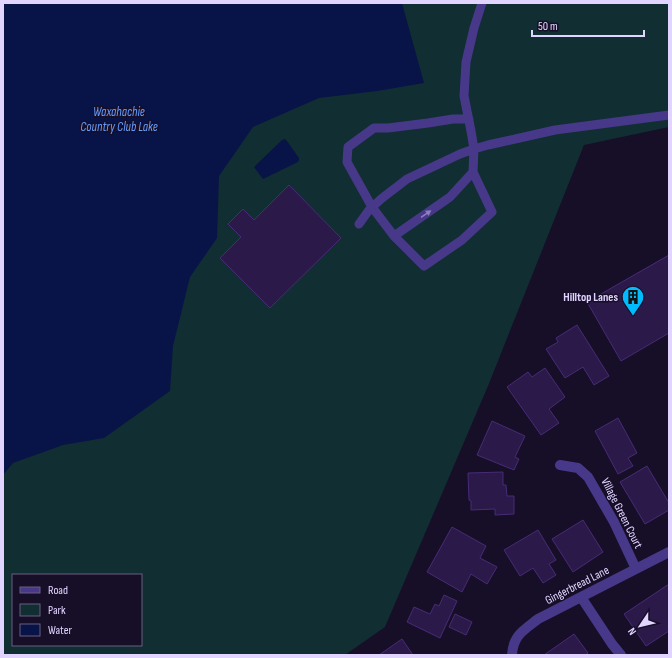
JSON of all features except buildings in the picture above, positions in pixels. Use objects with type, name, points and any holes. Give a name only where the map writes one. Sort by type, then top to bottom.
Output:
[{"type":"street","name":"Village Green Court","points":[[560,465],[578,468],[588,477],[614,522],[636,569]]},
{"type":"street","name":"Gingerbread Lane","points":[[512,655],[514,642],[520,634],[538,619],[669,552]]},
{"type":"street","points":[[581,597],[621,655]]},
{"type":"lane","points":[[469,119],[453,119],[388,128],[374,128],[348,147],[347,162],[372,207],[394,236],[424,266],[462,240],[492,212],[473,172],[474,149],[469,119],[464,96],[466,62],[482,3]]},
{"type":"lane","points":[[358,224],[372,207],[407,179],[474,149],[555,130],[669,115]]},
{"type":"lane","points":[[394,236],[450,197],[473,172]]},
{"type":"green space","points":[[3,3],[669,3],[669,127],[584,145],[488,386],[385,627],[345,655],[3,655]]},
{"type":"water","name":"Waxahachie Country Club Lake","points":[[3,3],[402,3],[424,83],[377,91],[319,98],[253,127],[219,176],[217,238],[190,277],[173,346],[170,391],[104,438],[63,445],[13,463],[3,475]]},
{"type":"water","points":[[285,139],[299,158],[298,162],[263,179],[254,167],[282,140]]},
{"type":"place","name":"Hilltop Lanes","points":[[633,316]]}]
